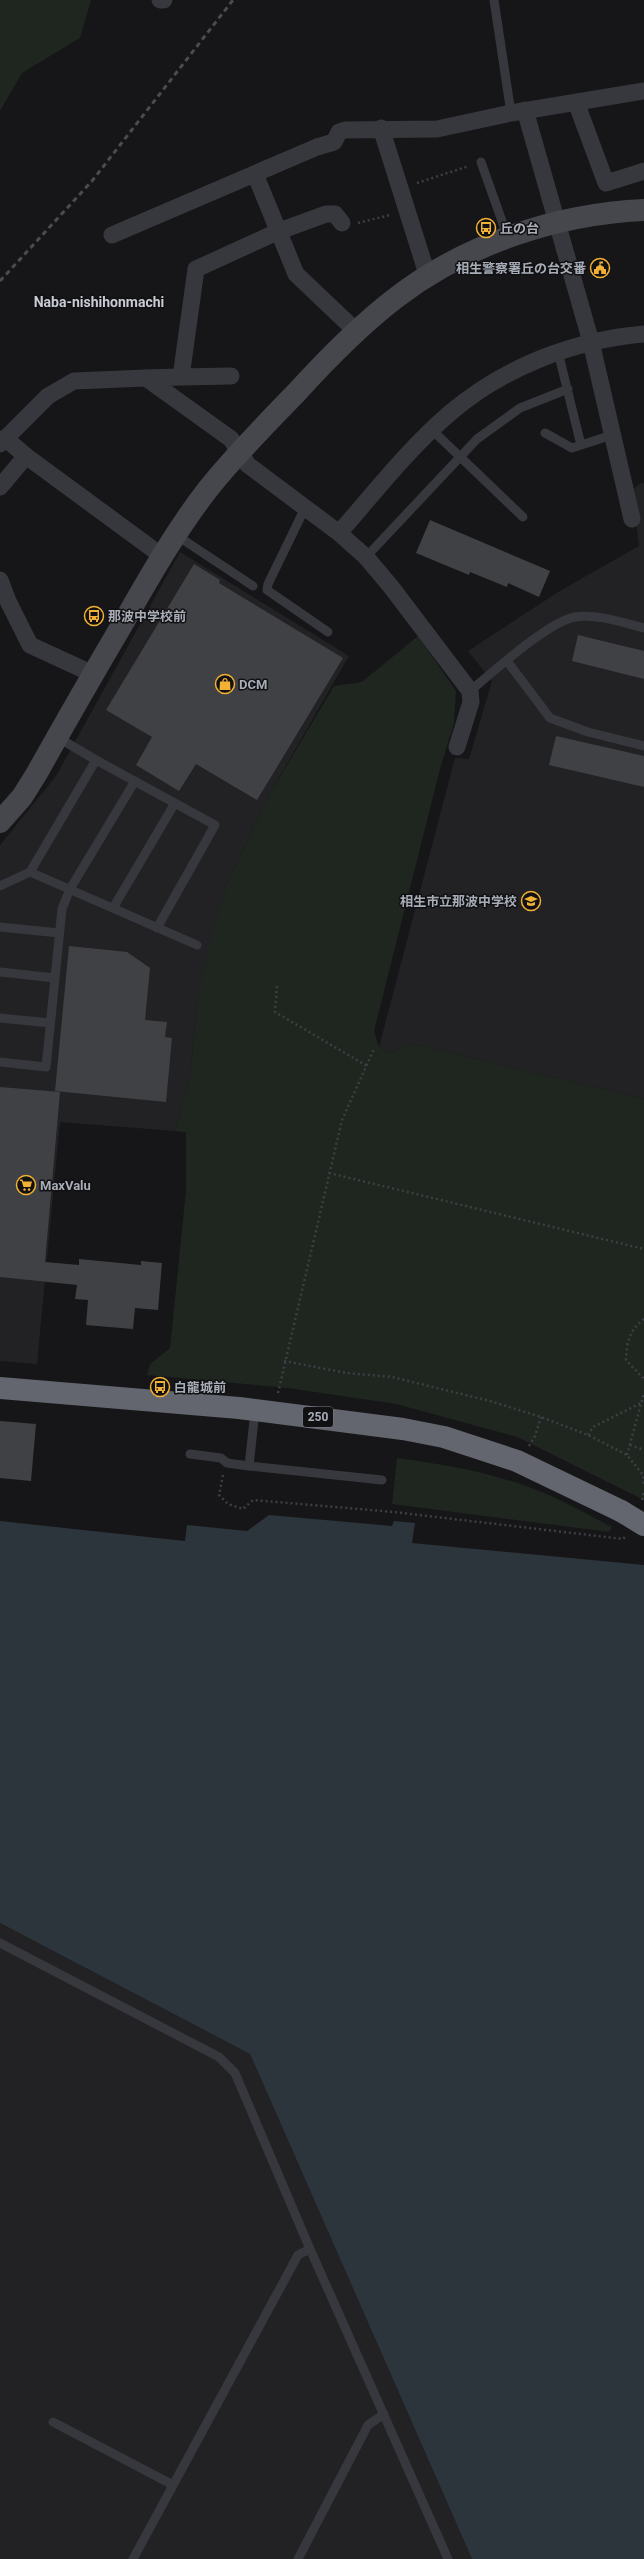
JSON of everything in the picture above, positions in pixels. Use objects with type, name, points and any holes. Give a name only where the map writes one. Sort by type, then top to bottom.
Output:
[{"type":"highway","name":"250","points":[[0,1388],[351,1421],[444,1437],[517,1461],[633,1518]]},
{"type":"street","points":[[112,235],[334,142],[339,132],[381,128],[437,129],[518,112],[644,91]]},
{"type":"street","points":[[576,102],[606,183],[644,171]]},
{"type":"street","points":[[518,112],[559,223],[591,342],[632,520]]},
{"type":"street","points":[[381,128],[399,189],[428,276]]},
{"type":"street","points":[[255,174],[277,232],[296,274],[357,332]]},
{"type":"street","points":[[0,822],[22,797],[162,556],[207,490],[240,451],[322,365],[398,296],[428,276],[472,253],[508,238],[559,223],[602,214],[644,210]]},
{"type":"street","points":[[181,378],[196,269],[277,232],[326,214],[334,214],[342,223]]},
{"type":"street","points":[[339,533],[432,430],[465,401],[498,380],[558,352],[591,342],[644,334]]},
{"type":"street","points":[[162,556],[26,456],[3,441],[48,396],[74,381],[231,376]]},
{"type":"street","points":[[142,378],[146,378],[231,438],[248,465],[339,533],[366,557],[392,588],[470,691],[471,702],[457,747]]},
{"type":"street","points":[[0,487],[26,456]]},
{"type":"street","points":[[0,580],[8,602],[30,645],[93,674]]},
{"type":"lane","points":[[494,0],[518,112]]},
{"type":"lane","points":[[481,162],[508,238]]},
{"type":"lane","points":[[558,352],[581,445]]},
{"type":"lane","points":[[366,557],[460,456],[496,423],[520,408],[568,389]]},
{"type":"lane","points":[[432,430],[523,517]]},
{"type":"lane","points":[[545,433],[572,448],[612,435]]},
{"type":"lane","points":[[305,508],[268,584],[267,590],[328,632]]},
{"type":"lane","points":[[176,535],[252,586]]},
{"type":"lane","points":[[470,691],[541,633],[573,617],[598,616],[644,628]]},
{"type":"lane","points":[[507,661],[550,718],[588,732],[644,746]]},
{"type":"lane","points":[[57,737],[215,825],[158,928]]},
{"type":"lane","points":[[0,886],[30,872],[96,760]]},
{"type":"lane","points":[[0,1062],[46,1067],[62,909],[70,889],[135,781]]},
{"type":"lane","points":[[113,908],[174,803]]},
{"type":"lane","points":[[30,872],[197,945]]},
{"type":"lane","points":[[0,927],[59,933]]},
{"type":"lane","points":[[0,972],[55,978]]},
{"type":"lane","points":[[0,1018],[50,1023]]},
{"type":"lane","points":[[249,1466],[255,1411]]},
{"type":"lane","points":[[190,1454],[220,1458],[227,1463],[249,1466],[382,1480]]},
{"type":"lane","points":[[0,1943],[219,2057],[230,2065],[239,2080],[310,2249],[448,2559]]},
{"type":"lane","points":[[133,2559],[298,2255],[310,2249]]},
{"type":"lane","points":[[298,2559],[368,2425],[384,2414]]},
{"type":"lane","points":[[53,2422],[173,2485]]},
{"type":"path","points":[[399,189],[481,162]]},
{"type":"path","points":[[342,223],[345,226],[406,211]]},
{"type":"path","points":[[277,986],[276,1012],[367,1066]]},
{"type":"path","points":[[278,1395],[278,1387],[284,1361],[342,1120],[374,1049]]},
{"type":"path","points":[[329,1173],[644,1249]]},
{"type":"path","points":[[644,1319],[632,1329],[627,1342],[626,1360],[644,1379]]},
{"type":"path","points":[[284,1361],[347,1373],[392,1377],[490,1401],[541,1417],[588,1435],[627,1455],[643,1475],[644,1486]]},
{"type":"path","points":[[627,1455],[644,1393]]},
{"type":"path","points":[[588,1435],[593,1427],[641,1403]]},
{"type":"path","points":[[528,1448],[536,1436],[541,1417]]},
{"type":"path","points":[[630,1445],[644,1450]]},
{"type":"path","points":[[227,1463],[219,1495],[228,1504],[243,1509],[253,1500],[394,1512],[623,1539],[644,1491]]},
{"type":"shaded area","points":[[0,0],[91,0],[80,38],[22,73],[0,111]]},
{"type":"shaded area","name":"相生市立那波中学校","points":[[641,483],[644,483],[644,1099],[413,1044],[389,1053],[379,1047],[455,758],[469,759],[492,681],[468,651],[558,592],[639,546],[632,490]]},
{"type":"shaded area","points":[[180,552],[349,656],[269,795],[226,886],[197,1005],[190,1078],[175,1131],[60,1122],[37,1364],[0,1361],[0,845],[56,776]]},
{"type":"shaded area","points":[[418,636],[456,691],[454,723],[440,769],[374,1031],[379,1047],[389,1053],[413,1044],[644,1099],[644,1500],[517,1437],[396,1404],[288,1388],[147,1375],[150,1364],[170,1348],[186,1191],[186,1132],[175,1131],[190,1078],[197,1005],[210,942],[226,886],[269,795],[334,686],[362,682]]},
{"type":"shaded area","points":[[397,1458],[462,1469],[510,1481],[537,1490],[612,1527],[609,1532],[392,1504]]},
{"type":"shaded area","points":[[269,1515],[392,1526],[394,1521],[415,1523],[412,1543],[644,1565],[644,2559],[472,2559],[250,2054],[0,1923],[0,1521],[185,1541],[187,1525],[247,1531]]},
{"type":"shaded area","points":[[0,1923],[250,2054],[472,2559],[0,2559]]},
{"type":"building","points":[[430,520],[550,571],[539,597],[508,583],[507,587],[470,572],[469,575],[416,553]]},
{"type":"building","name":"DCM","points":[[194,564],[220,580],[219,583],[343,658],[257,800],[196,764],[179,791],[136,765],[152,737],[106,710]]},
{"type":"building","points":[[578,635],[644,651],[644,679],[572,661]]},
{"type":"building","points":[[556,736],[644,756],[644,787],[549,765]]},
{"type":"building","points":[[69,946],[127,952],[150,968],[145,1020],[167,1022],[165,1037],[172,1038],[166,1102],[55,1091]]},
{"type":"building","name":"MaxValu","points":[[0,1087],[60,1092],[45,1262],[79,1265],[79,1259],[141,1265],[141,1261],[162,1263],[158,1310],[135,1308],[133,1329],[86,1325],[88,1300],[75,1299],[77,1285],[0,1277]]},
{"type":"building","points":[[0,1421],[36,1424],[31,1481],[0,1478]]},
{"type":"railway","points":[[0,281],[92,181],[233,0]]},
{"type":"place","name":"丘の台","points":[[486,228]]},
{"type":"place","name":"相生警察署丘の台交番","points":[[600,268]]},
{"type":"place","name":"那波中学校前","points":[[94,616]]},
{"type":"place","name":"DCM","points":[[225,684]]},
{"type":"place","name":"相生市立那波中学校","points":[[531,901]]},
{"type":"place","name":"MaxValu","points":[[26,1185]]},
{"type":"place","name":"白龍城前","points":[[160,1387]]},
{"type":"district","name":"Naba-nishihonmachi","points":[[99,302]]}]
